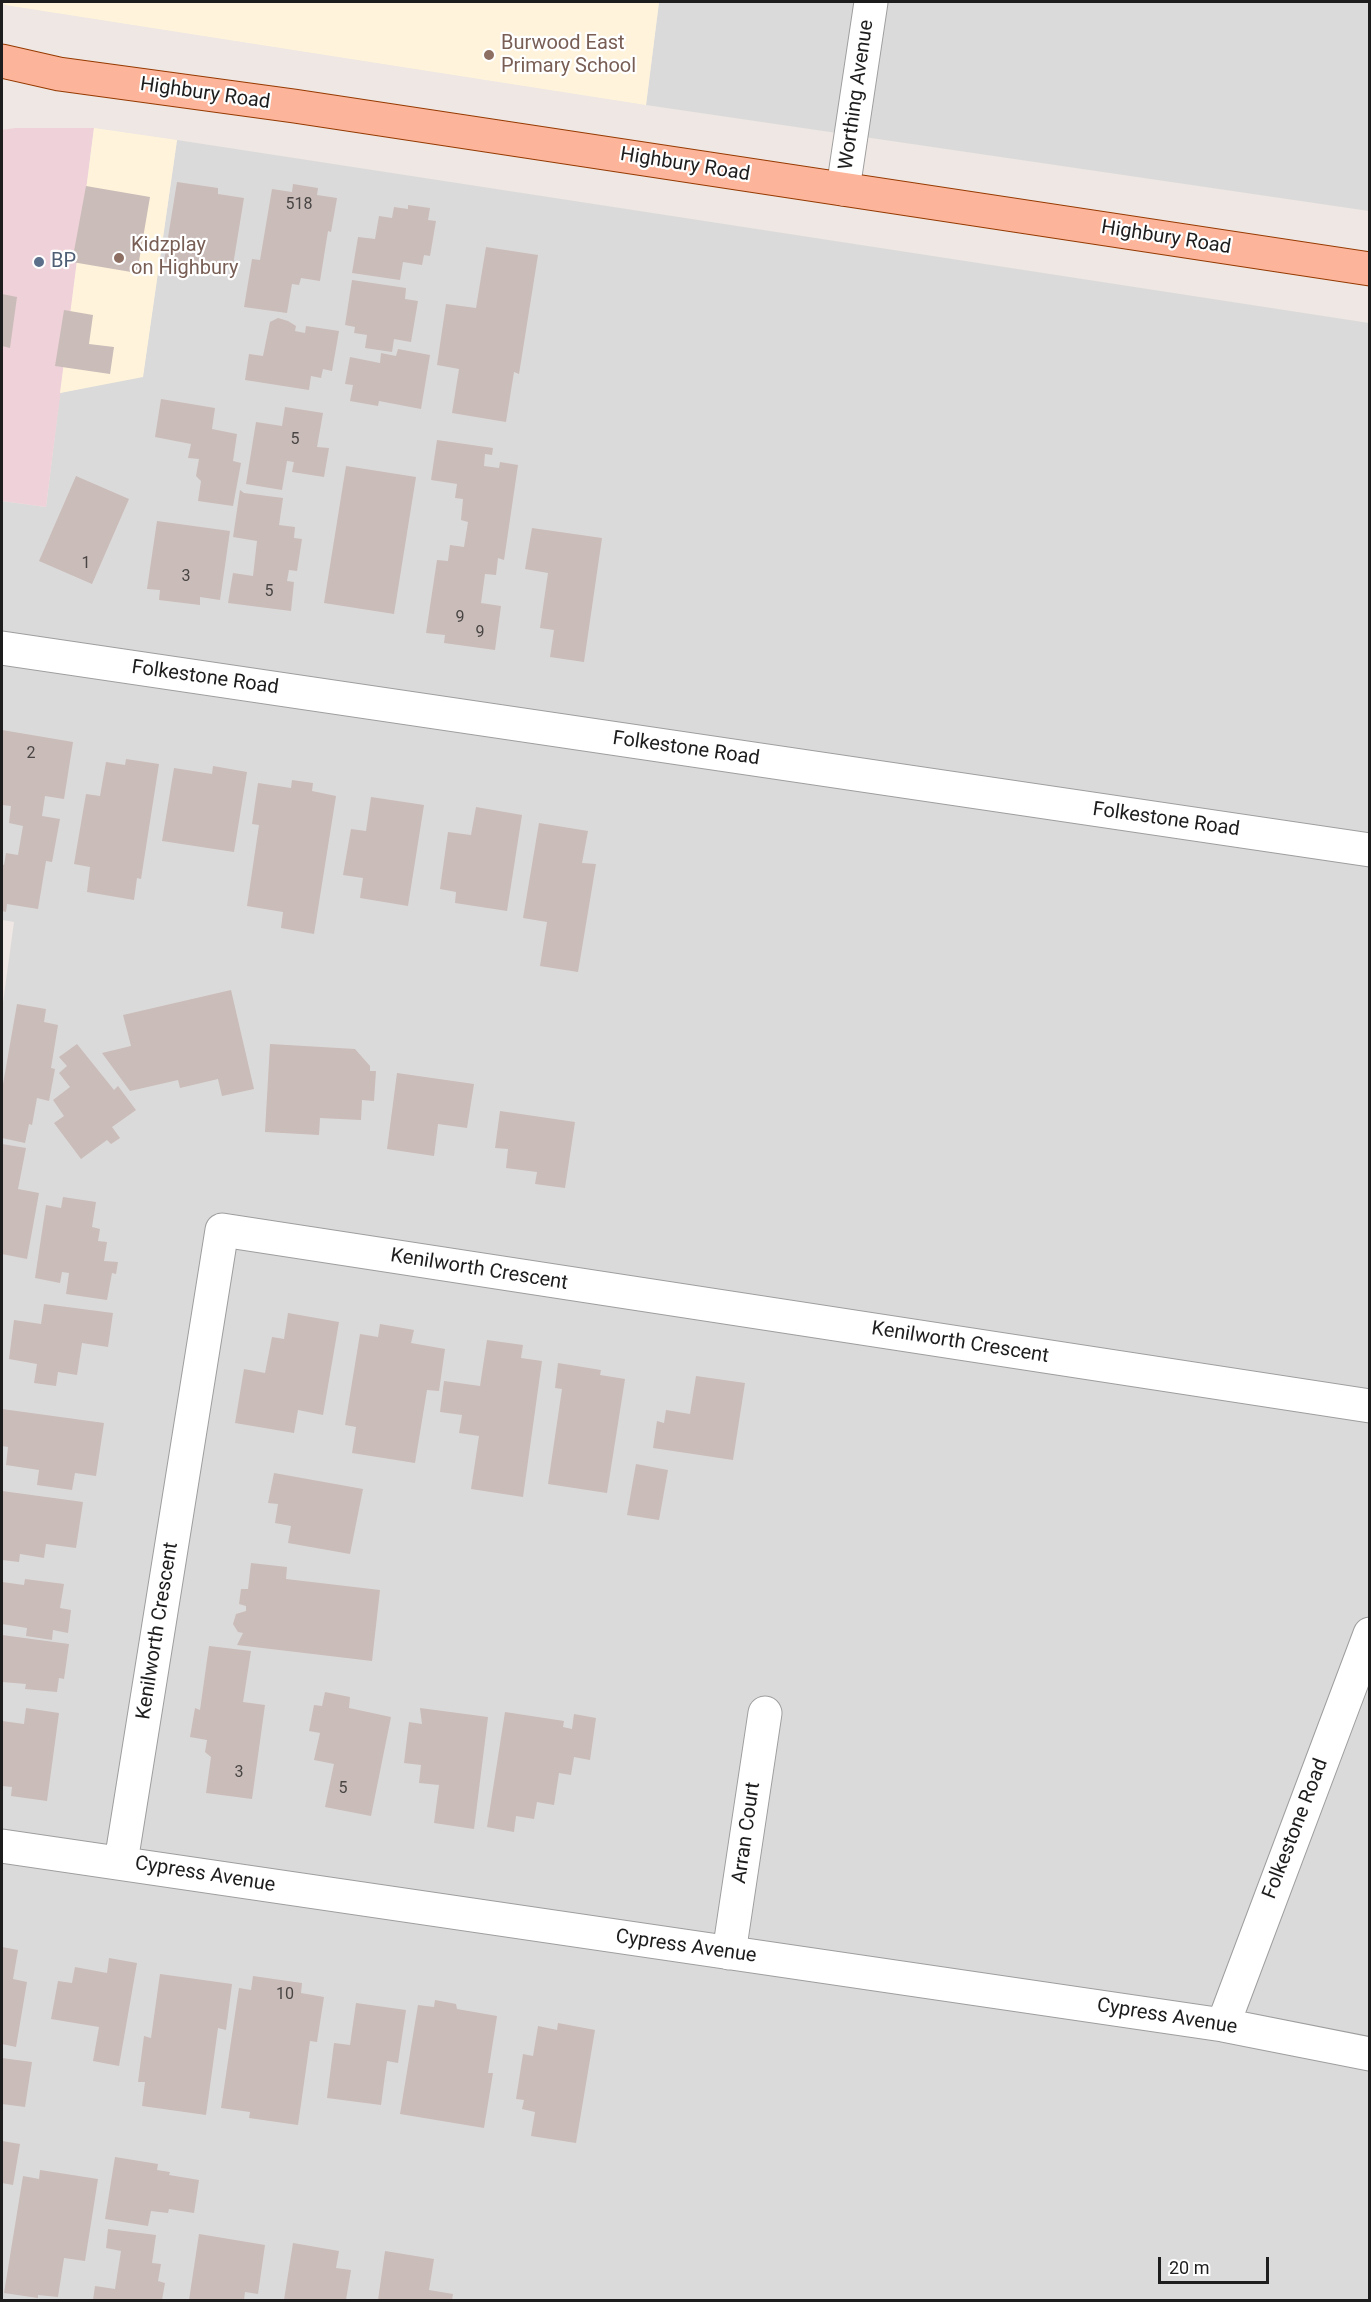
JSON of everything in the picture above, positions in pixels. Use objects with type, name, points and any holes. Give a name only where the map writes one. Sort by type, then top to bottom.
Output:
[{"type":"main road","name":"Highbury Road","points":[[2,61],[59,74],[294,106],[1370,269]]},
{"type":"main road","points":[[2,85],[59,74]]},
{"type":"street","name":"Worthing Avenue","points":[[843,189],[871,2]]},
{"type":"street","name":"Folkestone Road","points":[[2,648],[1370,849]]},
{"type":"street","name":"Kenilworth Crescent","points":[[121,1862],[222,1230],[1370,1406]]},
{"type":"street","name":"Folkestone Road","points":[[1223,2025],[1370,1634]]},
{"type":"street","name":"Arran Court","points":[[729,1953],[765,1713]]},
{"type":"street","name":"Cypress Avenue","points":[[2,1845],[1223,2025],[1370,2054]]},
{"type":"shaded area","name":"Burwood East Primary School","points":[[2,2],[659,2],[646,105],[5,5]]},
{"type":"shaded area","points":[[659,2],[1369,2],[1369,211],[646,105]]},
{"type":"shaded area","name":"BP","points":[[94,128],[46,507],[2,501],[2,130]]},
{"type":"shaded area","name":"Kidzplay on Highbury","points":[[94,128],[177,140],[143,377],[60,393]]},
{"type":"shaded area","points":[[177,140],[1369,323],[1369,2300],[2,2300],[2,1010],[14,922],[2,920],[2,501],[46,507],[60,393],[143,375]]},
{"type":"building","points":[[177,182],[218,188],[218,194],[244,198],[233,265],[209,262],[208,270],[164,262]]},
{"type":"building","points":[[293,184],[318,188],[317,195],[337,198],[331,232],[328,231],[320,281],[301,278],[299,285],[292,284],[287,313],[244,307],[252,259],[260,260],[272,189],[292,192]]},
{"type":"building","points":[[86,186],[150,197],[137,273],[72,262]]},
{"type":"building","points":[[408,205],[430,208],[428,220],[436,221],[430,256],[424,255],[422,265],[403,262],[400,280],[352,273],[358,237],[375,239],[379,216],[392,218],[394,207],[408,209]]},
{"type":"building","points":[[486,247],[538,255],[519,374],[514,372],[506,422],[452,413],[459,369],[437,365],[446,304],[476,308]]},
{"type":"building","points":[[352,280],[406,288],[405,299],[418,301],[411,342],[394,339],[392,352],[365,348],[367,335],[354,333],[355,327],[345,325]]},
{"type":"building","points":[[2,294],[17,297],[10,348],[2,346]]},
{"type":"building","points":[[64,310],[93,315],[89,344],[114,347],[110,374],[55,366]]},
{"type":"building","points":[[278,318],[296,326],[295,331],[305,333],[306,326],[339,331],[332,371],[323,369],[321,378],[311,376],[309,390],[245,380],[249,354],[263,356],[270,322]]},
{"type":"building","points":[[398,349],[430,355],[421,409],[379,401],[378,406],[350,401],[353,385],[345,384],[350,357],[380,363],[381,353],[396,356]]},
{"type":"building","points":[[161,399],[215,408],[212,429],[237,434],[233,461],[241,463],[233,506],[198,501],[201,481],[196,476],[199,459],[188,458],[191,444],[155,437]]},
{"type":"building","points":[[285,407],[323,413],[317,447],[329,448],[324,477],[292,472],[294,462],[287,461],[282,490],[246,484],[256,422],[282,426]]},
{"type":"building","points":[[437,440],[493,448],[492,455],[485,454],[484,466],[499,468],[500,462],[518,465],[504,560],[498,558],[496,575],[485,574],[481,603],[501,606],[495,650],[444,643],[445,635],[426,633],[437,560],[448,561],[450,545],[464,547],[468,522],[461,520],[463,499],[455,498],[457,484],[431,480]]},
{"type":"building","points":[[346,466],[416,477],[394,614],[324,603]]},
{"type":"building","points":[[76,476],[129,499],[92,584],[39,561]]},
{"type":"building","points":[[240,490],[244,493],[283,498],[279,525],[295,527],[294,538],[302,539],[297,571],[289,570],[287,581],[294,582],[291,611],[228,603],[233,573],[253,576],[257,541],[233,537]]},
{"type":"building","points":[[157,521],[230,531],[220,600],[200,597],[200,605],[159,600],[160,590],[147,589]]},
{"type":"building","points":[[532,528],[602,538],[584,662],[550,657],[554,630],[540,628],[548,573],[525,569]]},
{"type":"building","points":[[2,730],[73,742],[64,799],[45,796],[42,816],[60,819],[52,862],[46,861],[38,909],[7,904],[6,912],[2,911],[2,864],[4,865],[6,853],[18,855],[23,826],[9,823],[11,806],[2,805]]},
{"type":"building","points":[[126,759],[159,764],[141,879],[137,878],[134,900],[87,892],[90,867],[74,864],[86,794],[100,796],[106,762],[125,765]]},
{"type":"building","points":[[213,766],[247,772],[234,852],[162,841],[174,768],[212,774]]},
{"type":"building","points":[[292,780],[313,783],[312,791],[336,796],[314,934],[281,928],[283,912],[247,906],[259,825],[252,824],[258,783],[291,788]]},
{"type":"building","points":[[371,797],[424,805],[408,906],[360,898],[363,878],[343,875],[351,829],[366,831]]},
{"type":"building","points":[[476,807],[522,815],[507,911],[455,903],[456,892],[440,889],[448,832],[471,835]]},
{"type":"building","points":[[539,823],[588,831],[582,863],[596,864],[578,972],[540,966],[547,922],[523,918]]},
{"type":"building","points":[[231,990],[254,1089],[222,1096],[218,1079],[180,1088],[178,1080],[130,1091],[102,1053],[131,1046],[123,1015]]},
{"type":"building","points":[[17,1004],[46,1009],[44,1022],[58,1025],[51,1068],[55,1069],[49,1101],[37,1098],[32,1125],[29,1124],[25,1143],[2,1138],[2,1090]]},
{"type":"building","points":[[77,1044],[114,1090],[118,1086],[136,1110],[112,1127],[120,1138],[111,1144],[107,1140],[81,1159],[54,1123],[64,1116],[53,1100],[70,1087],[59,1073],[67,1066],[59,1057]]},
{"type":"building","points":[[270,1044],[355,1049],[370,1066],[370,1071],[376,1071],[374,1101],[362,1100],[361,1120],[320,1118],[319,1135],[265,1132]]},
{"type":"building","points":[[397,1073],[474,1084],[467,1128],[438,1124],[434,1156],[387,1149]]},
{"type":"building","points":[[500,1111],[575,1122],[565,1188],[535,1184],[537,1172],[506,1168],[508,1149],[495,1148]]},
{"type":"building","points":[[2,1144],[26,1148],[18,1189],[39,1193],[27,1259],[2,1254]]},
{"type":"building","points":[[63,1197],[96,1202],[92,1227],[100,1229],[98,1241],[107,1242],[104,1261],[118,1262],[116,1274],[112,1273],[107,1300],[66,1294],[69,1273],[62,1272],[60,1283],[35,1278],[46,1205],[61,1208]]},
{"type":"building","points":[[44,1304],[113,1313],[108,1347],[82,1343],[77,1375],[58,1372],[56,1386],[34,1383],[37,1364],[9,1359],[14,1320],[41,1324]]},
{"type":"building","points":[[288,1313],[339,1322],[323,1415],[298,1410],[294,1433],[235,1423],[244,1369],[265,1373],[272,1337],[284,1339]]},
{"type":"building","points":[[380,1324],[414,1330],[411,1343],[445,1349],[439,1391],[427,1390],[415,1463],[352,1453],[356,1427],[345,1425],[360,1334],[378,1337]]},
{"type":"building","points":[[487,1340],[523,1345],[521,1358],[542,1361],[523,1497],[471,1489],[479,1436],[459,1433],[462,1415],[440,1412],[444,1381],[480,1386]]},
{"type":"building","points":[[558,1363],[601,1370],[600,1375],[625,1379],[607,1493],[548,1484],[562,1389],[555,1388]]},
{"type":"building","points":[[696,1376],[745,1383],[733,1460],[653,1448],[657,1421],[664,1423],[666,1410],[690,1414]]},
{"type":"building","points":[[2,1409],[104,1423],[96,1476],[75,1473],[72,1490],[37,1485],[39,1470],[6,1465],[8,1447],[2,1446]]},
{"type":"building","points":[[636,1464],[668,1470],[659,1520],[627,1515]]},
{"type":"building","points":[[274,1473],[363,1489],[350,1554],[288,1543],[291,1526],[275,1523],[278,1504],[268,1503]]},
{"type":"building","points":[[2,1491],[83,1502],[76,1548],[46,1544],[44,1558],[20,1554],[19,1562],[2,1560]]},
{"type":"building","points":[[251,1563],[287,1567],[286,1579],[380,1590],[372,1661],[237,1645],[243,1633],[238,1632],[233,1624],[236,1614],[246,1611],[246,1606],[239,1604],[241,1589],[248,1589]]},
{"type":"building","points":[[25,1579],[64,1584],[60,1608],[71,1610],[68,1633],[53,1630],[52,1640],[26,1636],[27,1628],[2,1624],[2,1582],[24,1585]]},
{"type":"building","points":[[2,1635],[69,1644],[64,1679],[59,1678],[57,1692],[25,1689],[26,1684],[2,1682]]},
{"type":"building","points":[[209,1646],[251,1651],[243,1702],[265,1705],[252,1799],[206,1793],[211,1757],[205,1752],[207,1740],[190,1737],[195,1708],[200,1710]]},
{"type":"building","points":[[325,1692],[350,1697],[349,1708],[391,1717],[371,1816],[325,1807],[334,1764],[314,1760],[320,1733],[309,1731],[314,1705],[322,1706]]},
{"type":"building","points":[[26,1708],[59,1713],[47,1801],[11,1796],[12,1787],[2,1786],[2,1721],[24,1724]]},
{"type":"building","points":[[420,1708],[488,1717],[474,1829],[434,1823],[439,1785],[419,1783],[421,1765],[404,1763],[409,1722],[422,1724]]},
{"type":"building","points":[[505,1712],[564,1721],[563,1727],[572,1729],[574,1714],[596,1718],[590,1760],[574,1757],[571,1775],[559,1773],[554,1805],[537,1802],[534,1819],[516,1816],[514,1832],[487,1827]]},
{"type":"building","points":[[2,1947],[18,1950],[13,1979],[27,1982],[16,2047],[2,2044]]},
{"type":"building","points":[[109,1958],[137,1963],[119,2066],[93,2061],[99,2027],[51,2019],[58,1981],[72,1983],[75,1967],[107,1973]]},
{"type":"building","points":[[160,1974],[232,1984],[226,2030],[218,2028],[206,2115],[142,2106],[145,2082],[138,2082],[144,2036],[151,2038]]},
{"type":"building","points":[[253,1976],[302,1983],[301,1993],[324,1997],[317,2042],[310,2041],[298,2125],[249,2118],[250,2112],[221,2108],[239,1988],[251,1990]]},
{"type":"building","points":[[435,2000],[456,2004],[457,2009],[497,2016],[488,2073],[493,2073],[484,2128],[400,2114],[418,2005],[434,2007]]},
{"type":"building","points":[[356,2003],[406,2010],[398,2063],[387,2061],[381,2105],[327,2098],[334,2043],[350,2045]]},
{"type":"building","points":[[558,2023],[595,2030],[576,2143],[531,2136],[535,2112],[522,2109],[524,2100],[516,2099],[523,2054],[533,2056],[538,2026],[557,2030]]},
{"type":"building","points":[[2,2058],[32,2062],[25,2107],[2,2104]]},
{"type":"building","points":[[2,2141],[20,2144],[13,2185],[2,2183]]},
{"type":"building","points":[[115,2157],[158,2164],[157,2170],[170,2172],[169,2175],[199,2180],[194,2213],[169,2209],[168,2213],[151,2211],[148,2226],[105,2219]]},
{"type":"building","points":[[40,2170],[98,2179],[85,2261],[64,2258],[58,2297],[38,2295],[38,2298],[4,2293],[23,2176],[39,2179]]},
{"type":"building","points":[[108,2229],[156,2235],[152,2263],[161,2264],[158,2281],[165,2283],[162,2300],[93,2300],[95,2286],[115,2289],[121,2251],[106,2248]]},
{"type":"building","points":[[199,2234],[265,2245],[258,2294],[245,2292],[244,2300],[189,2300]]},
{"type":"building","points":[[293,2243],[339,2251],[336,2268],[351,2270],[346,2300],[284,2300]]},
{"type":"building","points":[[385,2251],[434,2259],[429,2290],[453,2294],[452,2300],[378,2300]]},
{"type":"place","name":"Burwood East Primary School","points":[[489,55]]},
{"type":"place","name":"Kidzplay on Highbury","points":[[119,258]]},
{"type":"place","name":"BP","points":[[39,262]]}]
